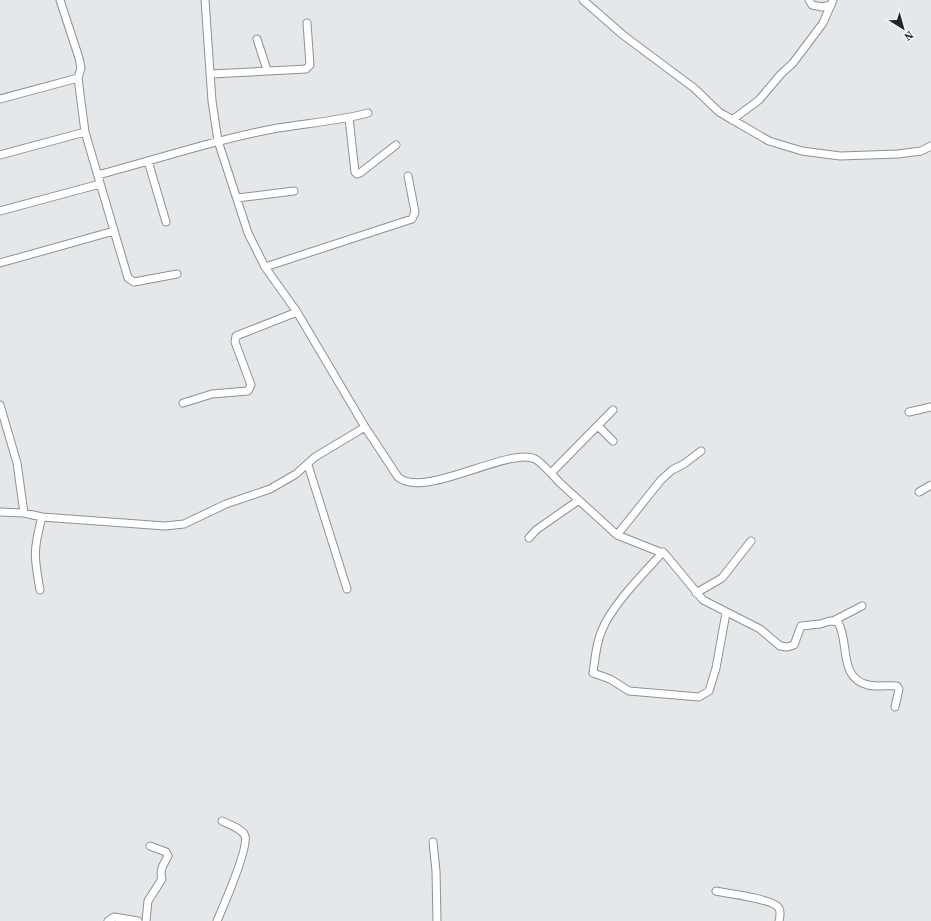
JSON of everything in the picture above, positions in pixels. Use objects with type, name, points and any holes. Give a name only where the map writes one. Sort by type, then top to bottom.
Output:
[{"type":"street","points":[[60,0],[81,68],[78,78],[85,132],[129,280],[134,282],[177,274]]},
{"type":"street","points":[[205,0],[212,101],[218,141],[248,233],[265,267],[297,312],[365,427],[398,477],[406,482],[428,481],[460,474],[493,464],[524,458],[535,459],[617,535],[662,552],[703,600],[760,629],[780,646],[784,647],[794,645],[801,626],[820,624],[834,620],[862,606]]},
{"type":"street","points":[[583,0],[623,35],[694,88],[719,112],[769,142],[802,151],[840,156],[898,154],[921,151],[931,146]]},
{"type":"street","points":[[809,0],[812,5],[816,6],[832,3]]},
{"type":"street","points":[[732,120],[753,106],[793,63],[823,23],[832,3]]},
{"type":"street","points":[[211,74],[306,69],[309,67],[307,23]]},
{"type":"street","points":[[257,39],[268,70]]},
{"type":"street","points":[[0,99],[78,78]]},
{"type":"street","points":[[98,175],[218,141],[278,128],[348,118],[368,113]]},
{"type":"street","points":[[348,118],[355,172],[357,174],[396,145]]},
{"type":"street","points":[[0,155],[85,132]]},
{"type":"street","points":[[148,161],[166,222]]},
{"type":"street","points":[[265,267],[412,219],[415,212],[408,176]]},
{"type":"street","points":[[0,211],[100,184]]},
{"type":"street","points":[[237,198],[294,191]]},
{"type":"street","points":[[0,263],[114,231]]},
{"type":"street","points":[[183,404],[212,394],[248,390],[251,385],[235,342],[236,336],[297,312]]},
{"type":"street","points":[[0,405],[17,463],[24,512]]},
{"type":"street","points":[[909,412],[931,407]]},
{"type":"street","points":[[551,473],[613,410]]},
{"type":"street","points":[[598,426],[613,441]]},
{"type":"street","points":[[0,512],[24,512],[42,517],[165,526],[179,525],[226,504],[270,489],[286,481],[308,465],[315,457],[365,427]]},
{"type":"street","points":[[617,535],[661,480],[672,470],[684,464],[701,451]]},
{"type":"street","points":[[308,465],[347,589]]},
{"type":"street","points":[[919,492],[931,485]]},
{"type":"street","points":[[529,538],[536,530],[579,500]]},
{"type":"street","points":[[40,590],[34,558],[35,542],[42,517]]},
{"type":"street","points":[[696,593],[722,578],[751,542]]},
{"type":"street","points":[[662,552],[622,600],[604,625],[597,648],[593,673],[610,679],[629,691],[699,697],[709,691],[716,668],[726,613]]},
{"type":"street","points":[[834,620],[839,625],[843,636],[849,671],[858,682],[870,685],[896,686],[899,689],[895,707]]},
{"type":"street","points":[[217,921],[232,886],[244,848],[245,837],[235,827],[222,821]]},
{"type":"street","points":[[432,842],[436,871],[438,921]]},
{"type":"street","points":[[146,921],[148,901],[162,879],[162,868],[168,856],[166,852],[150,846]]},
{"type":"street","points":[[716,891],[767,902],[777,906],[779,909],[779,921]]},
{"type":"street","points":[[108,921],[114,916],[138,921]]}]
